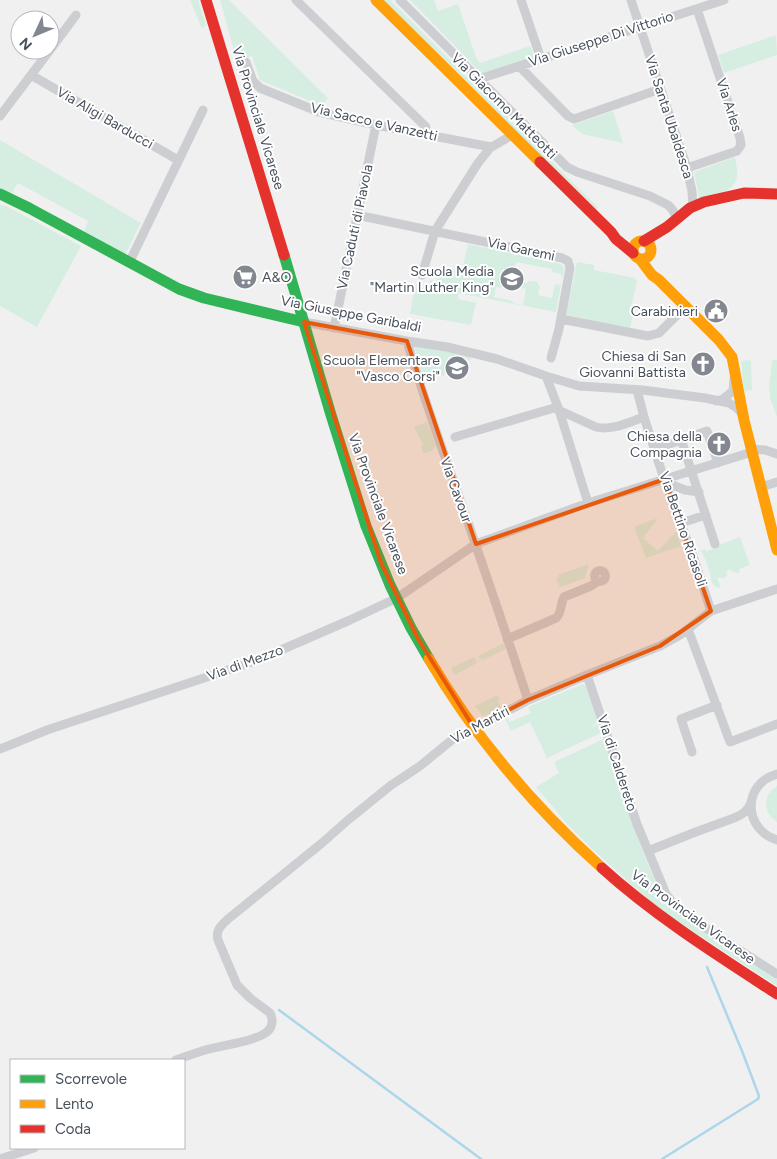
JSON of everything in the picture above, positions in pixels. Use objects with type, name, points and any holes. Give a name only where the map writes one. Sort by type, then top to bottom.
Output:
[{"type":"main road","name":"Via Provinciale Vicarese","points":[[206,0],[304,322],[326,402],[357,498],[381,563],[397,598],[440,677],[474,728],[522,788],[588,855],[656,913],[777,994]]},
{"type":"main road","name":"Via Giacomo Matteotti","points":[[376,0],[612,232],[616,239],[642,250]]},
{"type":"main road","points":[[777,194],[740,193],[693,207],[677,218],[642,250],[660,280],[728,350],[732,357],[743,415],[761,487],[774,527],[777,550]]},
{"type":"main road","name":"Via Giuseppe Garibaldi","points":[[0,194],[179,289],[246,309],[304,322]]},
{"type":"street","points":[[296,0],[426,127],[426,134]]},
{"type":"street","points":[[400,0],[567,167],[650,196],[668,205],[677,218]]},
{"type":"street","points":[[521,0],[541,59]]},
{"type":"street","name":"Via Santa Ubaldesca","points":[[630,0],[687,168],[693,207]]},
{"type":"street","name":"Via Giuseppe Di Vittorio","points":[[479,79],[724,0]]},
{"type":"street","name":"Via Arles","points":[[687,168],[737,151],[741,145],[697,9]]},
{"type":"street","points":[[60,37],[76,15]]},
{"type":"street","points":[[0,116],[42,60]]},
{"type":"street","name":"Via Sacco e Vanzetti","points":[[246,62],[253,81],[260,88],[319,112],[491,147]]},
{"type":"street","points":[[519,66],[568,116],[574,119],[660,89]]},
{"type":"street","name":"Via Aligi Barducci","points":[[31,75],[178,160]]},
{"type":"street","points":[[129,263],[203,110]]},
{"type":"street","name":"Via Caduti di Piavola","points":[[334,328],[376,125]]},
{"type":"street","points":[[422,275],[436,230],[478,163],[491,147],[512,135]]},
{"type":"street","points":[[357,215],[436,230]]},
{"type":"street","name":"Via Garemi","points":[[436,230],[562,258],[568,261],[570,268],[561,319],[551,358]]},
{"type":"street","points":[[561,319],[648,336],[659,333],[686,306]]},
{"type":"street","name":"Via Giuseppe Garibaldi","points":[[304,322],[447,347],[489,357],[578,386],[637,390],[705,398],[729,403],[743,415]]},
{"type":"street","name":"Via Cavour","points":[[407,341],[421,389],[476,544],[528,700]]},
{"type":"street","points":[[716,401],[723,399],[733,391],[734,367]]},
{"type":"street","points":[[546,376],[559,410],[588,503]]},
{"type":"street","name":"Via Bettino Ricasoli","points":[[637,390],[644,417],[711,612]]},
{"type":"street","points":[[455,437],[554,408],[602,429],[644,417]]},
{"type":"street","points":[[655,448],[707,431],[718,463]]},
{"type":"street","points":[[682,439],[715,544]]},
{"type":"street","points":[[752,451],[764,450],[777,454]]},
{"type":"street","name":"Via di Mezzo","points":[[0,749],[47,730],[258,660],[397,598],[476,544],[588,503],[752,451]]},
{"type":"street","points":[[665,480],[685,490],[699,492]]},
{"type":"street","points":[[761,487],[777,482]]},
{"type":"street","points":[[681,523],[706,515]]},
{"type":"street","points":[[507,638],[556,618],[560,614],[564,597],[591,586],[598,581]]},
{"type":"street","name":"Via Martiri","points":[[179,1059],[207,1049],[252,1039],[271,1028],[272,1016],[270,1013],[237,985],[218,940],[217,934],[219,929],[228,919],[390,786],[420,766],[448,742],[528,700],[660,646],[711,612],[777,589]]},
{"type":"street","points":[[688,629],[730,742],[777,724]]},
{"type":"street","name":"Via di Caldereto","points":[[587,675],[626,791],[666,894],[673,904],[777,974]]},
{"type":"street","points":[[692,752],[681,719],[717,705]]},
{"type":"street","points":[[648,851],[740,816],[747,810],[753,794],[760,784],[777,774]]},
{"type":"street","points":[[751,802],[752,817],[764,834]]},
{"type":"street","points":[[734,818],[746,819],[764,834],[777,841]]},
{"type":"street","points":[[0,1159],[31,1149]]},
{"type":"highlighted area","points":[[304,322],[407,341],[476,544],[665,479],[711,611],[660,646],[528,700],[474,728],[418,639],[381,563]]},
{"type":"green space","points":[[190,0],[198,0],[206,25],[202,29]]},
{"type":"green space","points":[[220,0],[229,0],[328,98],[322,106],[260,80],[252,56],[237,62]]},
{"type":"green space","points":[[382,0],[390,0],[598,207],[595,211]]},
{"type":"green space","points":[[410,0],[434,0],[438,11],[458,4],[476,57],[480,63],[530,46],[535,57],[482,74]]},
{"type":"green space","points":[[776,35],[777,55],[724,73],[718,55]]},
{"type":"green space","points":[[613,111],[623,143],[582,134],[572,125]]},
{"type":"green space","points":[[0,140],[141,223],[125,255],[84,232],[88,221],[18,183],[12,193],[0,189]]},
{"type":"green space","points":[[735,157],[737,177],[732,187],[722,194],[700,202],[694,172]]},
{"type":"green space","points":[[0,205],[6,206],[81,246],[37,327],[0,306]]},
{"type":"green space","name":"Scuola Media \"Martin Luther King\"","points":[[468,244],[561,264],[564,269],[563,277],[561,274],[552,272],[552,269],[516,262],[514,272],[518,273],[516,281],[519,282],[518,286],[511,285],[510,289],[496,287],[494,297],[523,305],[526,289],[521,288],[522,283],[527,283],[528,281],[538,282],[540,286],[538,295],[552,298],[555,284],[561,285],[556,312],[458,293],[458,299],[476,303],[471,325],[410,314],[415,286],[429,289],[430,280],[436,282],[441,266],[462,271]]},
{"type":"green space","points":[[577,262],[594,265],[594,270],[635,278],[637,282],[631,307],[634,308],[630,329],[566,315]]},
{"type":"green space","points":[[414,346],[429,347],[471,356],[470,360],[449,356],[444,376],[422,373]]},
{"type":"green space","points":[[751,360],[752,390],[744,391],[741,361]]},
{"type":"green space","points":[[772,360],[777,360],[777,417],[770,398],[769,384]]},
{"type":"green space","points":[[427,422],[436,446],[427,453],[423,453],[421,447],[423,444],[414,427]]},
{"type":"green space","points":[[658,518],[643,538],[658,551],[676,532],[681,546],[646,558],[634,527]]},
{"type":"green space","points":[[740,537],[750,565],[739,569],[740,572],[736,573],[730,570],[726,571],[726,577],[717,578],[721,587],[718,588],[712,582],[706,560],[700,551],[716,548]]},
{"type":"green space","points":[[589,564],[585,578],[560,587],[556,578],[559,577],[558,575]]},
{"type":"green space","points":[[504,643],[506,649],[483,660],[479,658],[478,656]]},
{"type":"green space","points":[[474,657],[477,662],[475,664],[454,675],[451,668]]},
{"type":"green space","points":[[583,684],[586,686],[599,722],[590,727],[600,724],[603,732],[547,758],[530,722],[511,731],[505,719],[508,718],[510,722],[531,713],[528,707]]},
{"type":"green space","points":[[498,695],[500,699],[498,701],[502,708],[484,716],[475,706]]},
{"type":"green space","points":[[604,739],[650,869],[669,907],[777,979],[777,986],[663,912],[590,847],[568,825],[536,787],[559,773],[554,762]]},
{"type":"green space","points":[[777,786],[777,822],[769,814],[766,804],[769,794]]},
{"type":"waterway","points":[[662,1159],[758,1099],[759,1096],[707,967]]},
{"type":"waterway","points":[[279,1010],[481,1159]]},
{"type":"traffic: fast","points":[[0,194],[179,289],[204,298],[304,322]]},
{"type":"traffic: fast","points":[[284,255],[366,526],[390,585],[429,659]]},
{"type":"traffic: slow","points":[[376,0],[540,162]]},
{"type":"traffic: slow","points":[[638,241],[646,241],[651,246],[651,250],[649,257],[638,259],[633,254],[633,246],[638,241]]},
{"type":"traffic: slow","points":[[640,259],[652,275],[719,340],[732,357],[744,420],[777,550]]},
{"type":"traffic: slow","points":[[429,659],[466,717],[507,770],[552,820],[602,868]]},
{"type":"traffic: jam","points":[[206,0],[284,255]]},
{"type":"traffic: jam","points":[[540,162],[616,239],[633,253]]},
{"type":"traffic: jam","points":[[644,241],[667,227],[690,208],[704,202],[744,193],[777,194]]},
{"type":"traffic: jam","points":[[602,868],[665,919],[777,994]]},
{"type":"place","name":"A&O","points":[[245,277]]},
{"type":"place","name":"Scuola Media \"Martin Luther King\"","points":[[512,279]]},
{"type":"place","name":"Carabinieri","points":[[716,311]]},
{"type":"place","name":"Chiesa di San Giovanni Battista","points":[[703,364]]},
{"type":"place","name":"Scuola Elementare \"Vasco Corsi\"","points":[[457,368]]},
{"type":"place","name":"Chiesa della Compagnia","points":[[719,444]]}]
